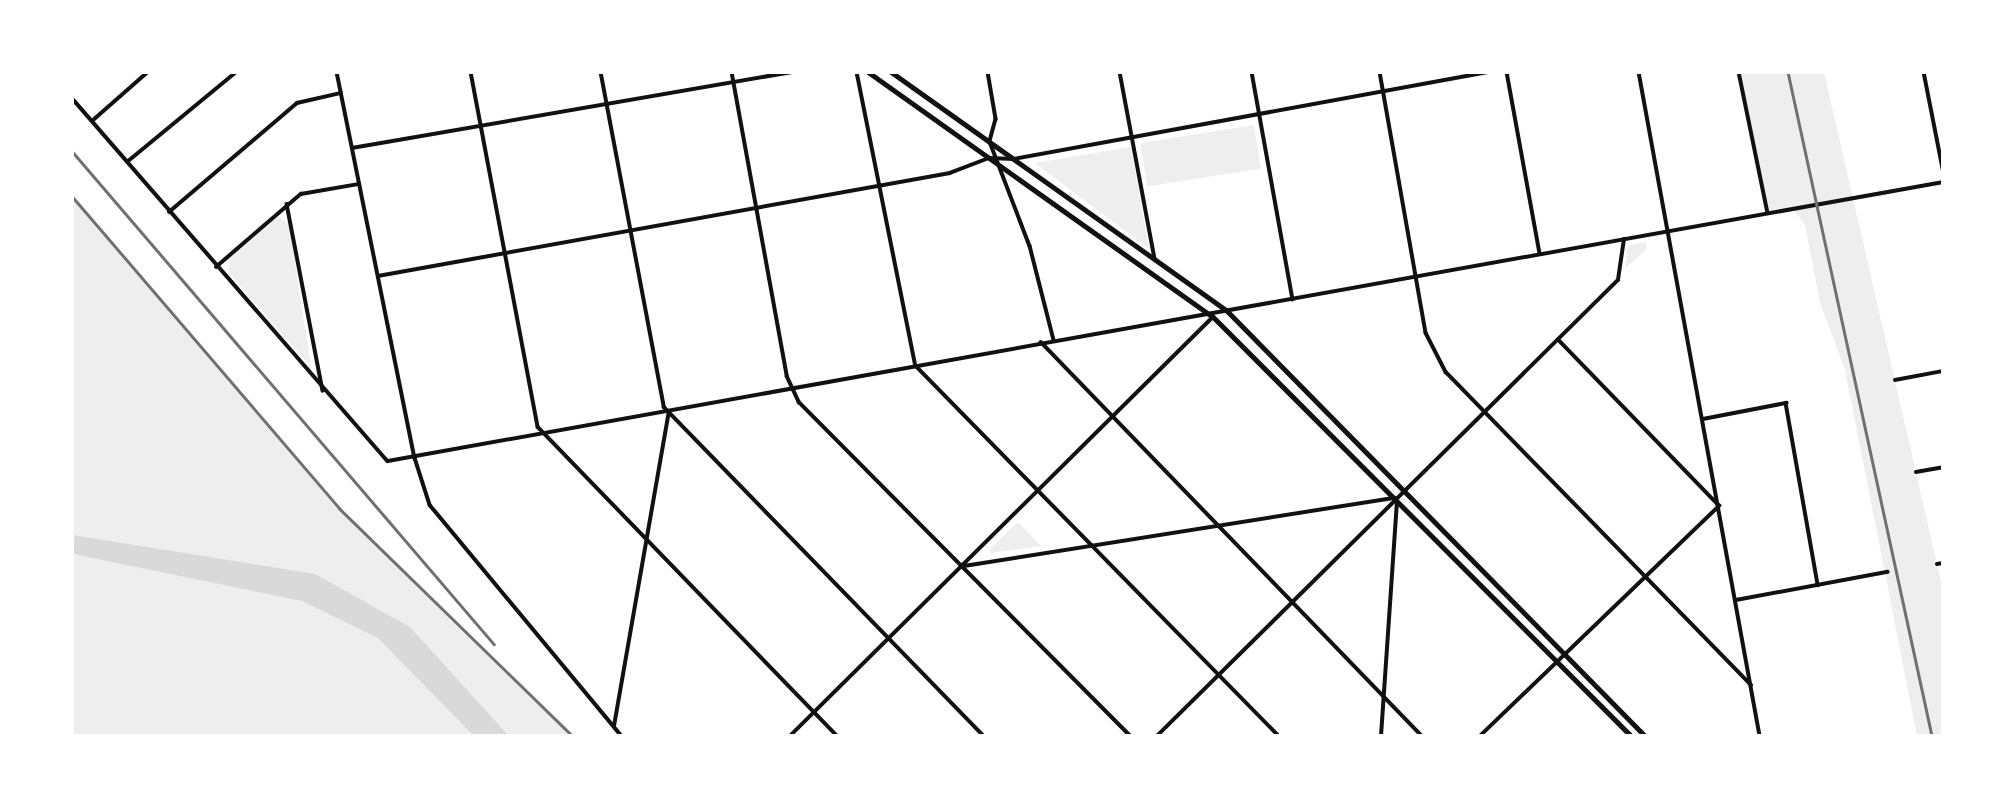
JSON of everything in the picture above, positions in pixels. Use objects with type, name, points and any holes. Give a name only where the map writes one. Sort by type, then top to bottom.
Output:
[{"type":"main road","points":[[868,72],[1213,317],[1397,498],[1632,736]]},
{"type":"main road","points":[[891,72],[1227,311],[1645,736]]},
{"type":"street","points":[[92,121],[148,72]]},
{"type":"street","points":[[127,162],[236,72]]},
{"type":"street","points":[[337,72],[415,458],[430,505],[622,736]]},
{"type":"street","points":[[471,72],[538,427],[837,736]]},
{"type":"street","points":[[601,72],[630,230],[669,412],[644,539],[614,726]]},
{"type":"street","points":[[732,72],[793,388],[799,402],[1131,736]]},
{"type":"street","points":[[352,149],[794,72]]},
{"type":"street","points":[[857,72],[916,366],[1087,544],[1279,736]]},
{"type":"street","points":[[988,72],[996,119],[990,142],[1004,168],[1054,340]]},
{"type":"street","points":[[1120,72],[1155,259]]},
{"type":"street","points":[[1252,72],[1293,299]]},
{"type":"street","points":[[1380,72],[1426,333],[1446,372],[1639,576],[1751,685]]},
{"type":"street","points":[[378,275],[950,173],[989,158],[1014,159],[1489,72]]},
{"type":"street","points":[[1507,72],[1540,254]]},
{"type":"street","points":[[1639,72],[1760,736]]},
{"type":"street","points":[[1739,72],[1768,213]]},
{"type":"street","points":[[1924,72],[1943,169]]},
{"type":"street","points":[[169,212],[297,103],[341,93]]},
{"type":"street","points":[[72,98],[324,394],[388,461],[669,412],[1041,342],[1213,317],[1227,311],[1943,182]]},
{"type":"street","points":[[216,267],[301,194],[359,184]]},
{"type":"street","points":[[287,204],[324,394]]},
{"type":"street","points":[[1157,736],[1221,676],[1618,280],[1624,239]]},
{"type":"street","points":[[790,736],[1038,494],[1213,317]]},
{"type":"street","points":[[1558,340],[1719,506]]},
{"type":"street","points":[[1041,342],[1382,698],[1422,736]]},
{"type":"street","points":[[1895,380],[1943,371]]},
{"type":"street","points":[[1703,419],[1786,403],[1818,584]]},
{"type":"street","points":[[669,412],[984,736]]},
{"type":"street","points":[[1916,472],[1943,467]]},
{"type":"street","points":[[963,566],[1087,544],[1397,498]]},
{"type":"street","points":[[1381,736],[1397,498]]},
{"type":"street","points":[[1480,736],[1639,576],[1719,506]]},
{"type":"street","points":[[1937,564],[1943,563]]},
{"type":"street","points":[[1736,600],[1887,572]]},
{"type":"shaded area","points":[[1739,72],[1824,72],[1943,590],[1943,736],[1917,736],[1845,370],[1820,303],[1805,225],[1794,210],[1768,213]]},
{"type":"shaded area","points":[[1254,125],[1261,168],[1147,186],[1140,143]]},
{"type":"shaded area","points":[[1131,147],[1149,249],[1035,163]]},
{"type":"shaded area","points":[[72,196],[339,508],[573,736],[72,736]]},
{"type":"shaded area","points":[[278,217],[289,223],[311,367],[229,273],[230,258]]},
{"type":"shaded area","points":[[1646,242],[1646,250],[1625,268],[1628,246]]},
{"type":"shaded area","points":[[1018,522],[1041,546],[990,553],[990,549]]},
{"type":"shaded area","points":[[72,535],[315,574],[410,627],[509,736],[474,736],[378,638],[302,601],[72,553]]},
{"type":"railway","points":[[1788,72],[1932,736]]},
{"type":"railway","points":[[72,151],[494,644]]},
{"type":"railway","points":[[72,196],[339,508],[573,736]]}]
